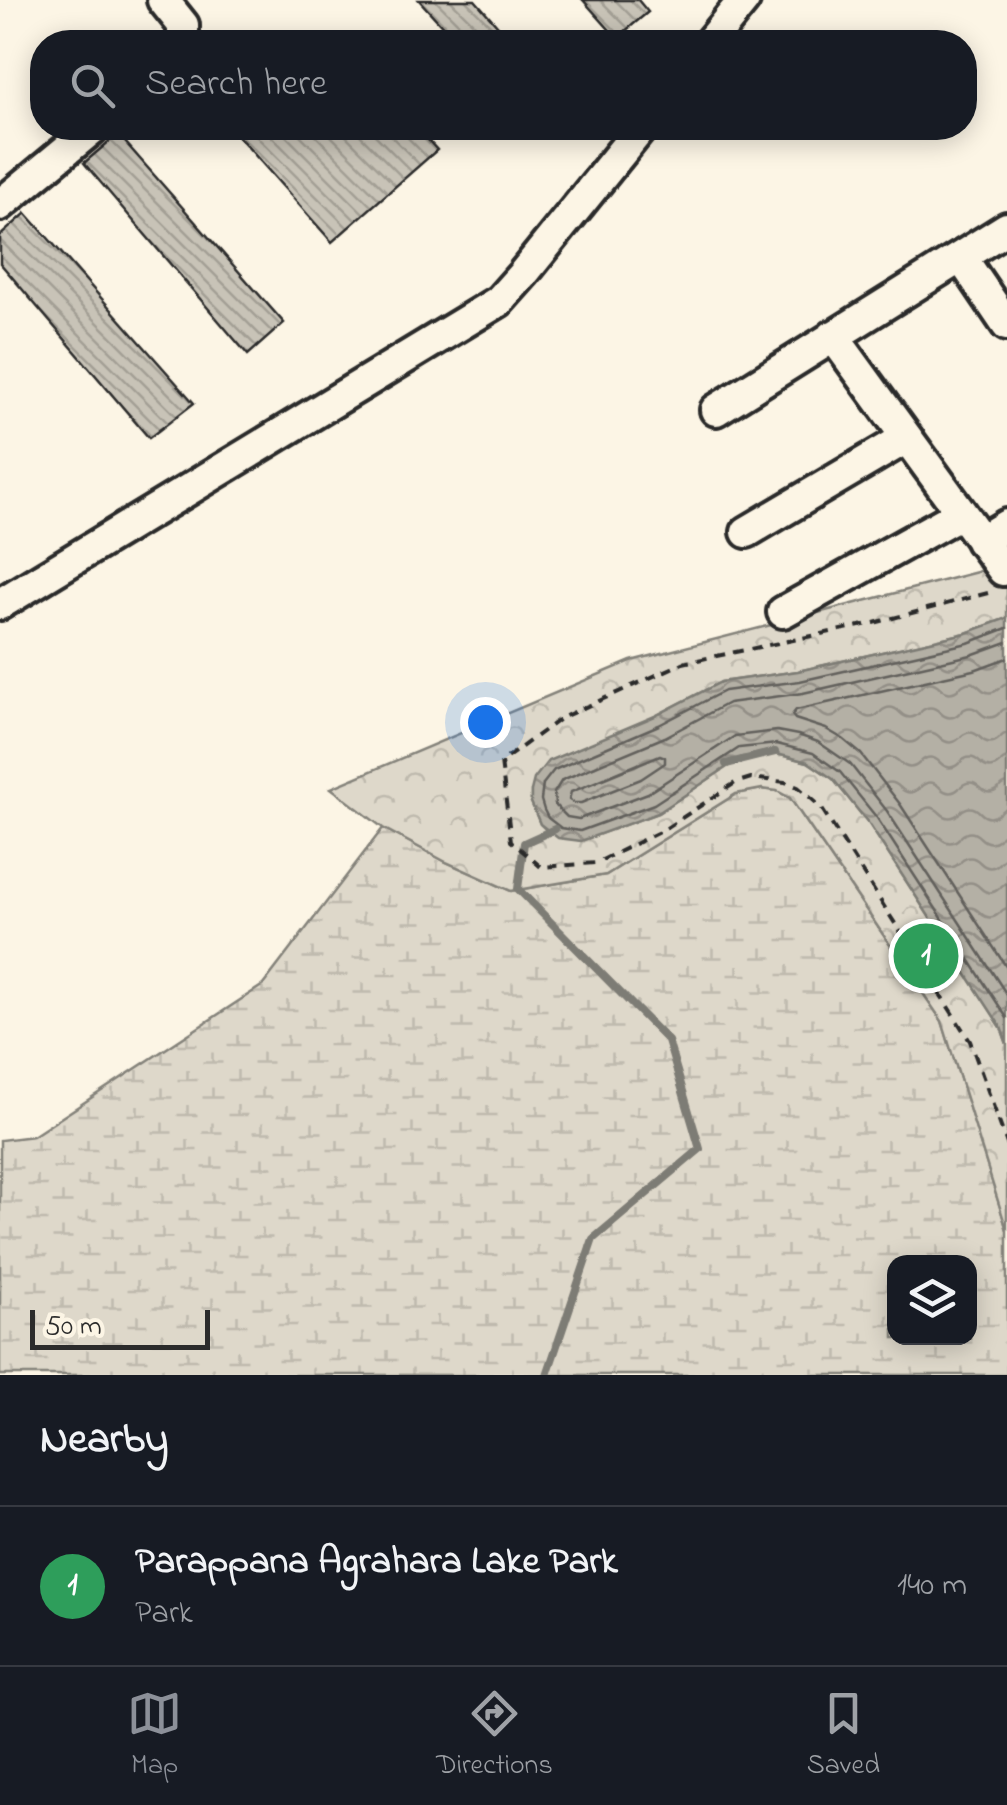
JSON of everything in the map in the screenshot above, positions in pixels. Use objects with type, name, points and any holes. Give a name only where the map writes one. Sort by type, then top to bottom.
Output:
[{"type":"street","points":[[165,0],[183,30]]},
{"type":"street","points":[[720,30],[744,0]]},
{"type":"street","points":[[0,205],[79,140]]},
{"type":"street","points":[[0,604],[499,300],[632,140]]},
{"type":"street","points":[[716,410],[1007,228]]},
{"type":"street","points":[[961,256],[1007,325]]},
{"type":"street","points":[[833,336],[961,513],[994,533],[995,582]]},
{"type":"street","points":[[747,532],[906,438]]},
{"type":"street","points":[[783,612],[961,513]]},
{"type":"path","points":[[995,582],[874,624],[683,663],[561,718],[501,762],[510,842],[541,867],[596,862],[665,829],[735,782],[768,778],[785,782],[810,796],[970,1041],[1007,1144]]},
{"type":"green space","points":[[1007,558],[1007,618],[966,633],[798,671],[721,682],[655,716],[531,791],[531,802],[540,824],[548,832],[581,841],[658,813],[742,757],[776,754],[808,762],[833,779],[869,824],[1001,1027],[1007,1044],[1007,1230],[942,1021],[790,798],[762,789],[736,794],[606,875],[511,891],[383,828],[331,788],[631,661],[977,572]]},
{"type":"green space","points":[[762,789],[790,798],[942,1021],[1007,1230],[1007,1375],[0,1375],[0,1140],[33,1136],[263,985],[383,828],[511,891],[606,875],[736,794]]},
{"type":"water","points":[[1007,618],[1007,1044],[1001,1027],[869,824],[833,779],[808,762],[777,754],[742,757],[658,813],[581,841],[558,838],[540,824],[531,791],[534,779],[548,761],[655,716],[721,682],[798,671],[966,633]]},
{"type":"building","points":[[419,0],[475,0],[501,30],[446,30]]},
{"type":"building","points":[[583,0],[638,0],[648,12],[627,30],[610,30]]},
{"type":"building","points":[[111,140],[123,140],[284,323],[248,355],[84,163]]},
{"type":"building","points":[[242,140],[428,140],[437,150],[332,242]]},
{"type":"building","points":[[26,213],[194,403],[149,438],[0,263],[0,236]]},
{"type":"waterway","points":[[726,764],[775,752]]},
{"type":"waterway","points":[[547,1375],[593,1239],[700,1149],[668,1041],[518,889],[524,843],[555,829]]},
{"type":"place","name":"Parappana Agrahara Lake Park","points":[[926,956]]}]
